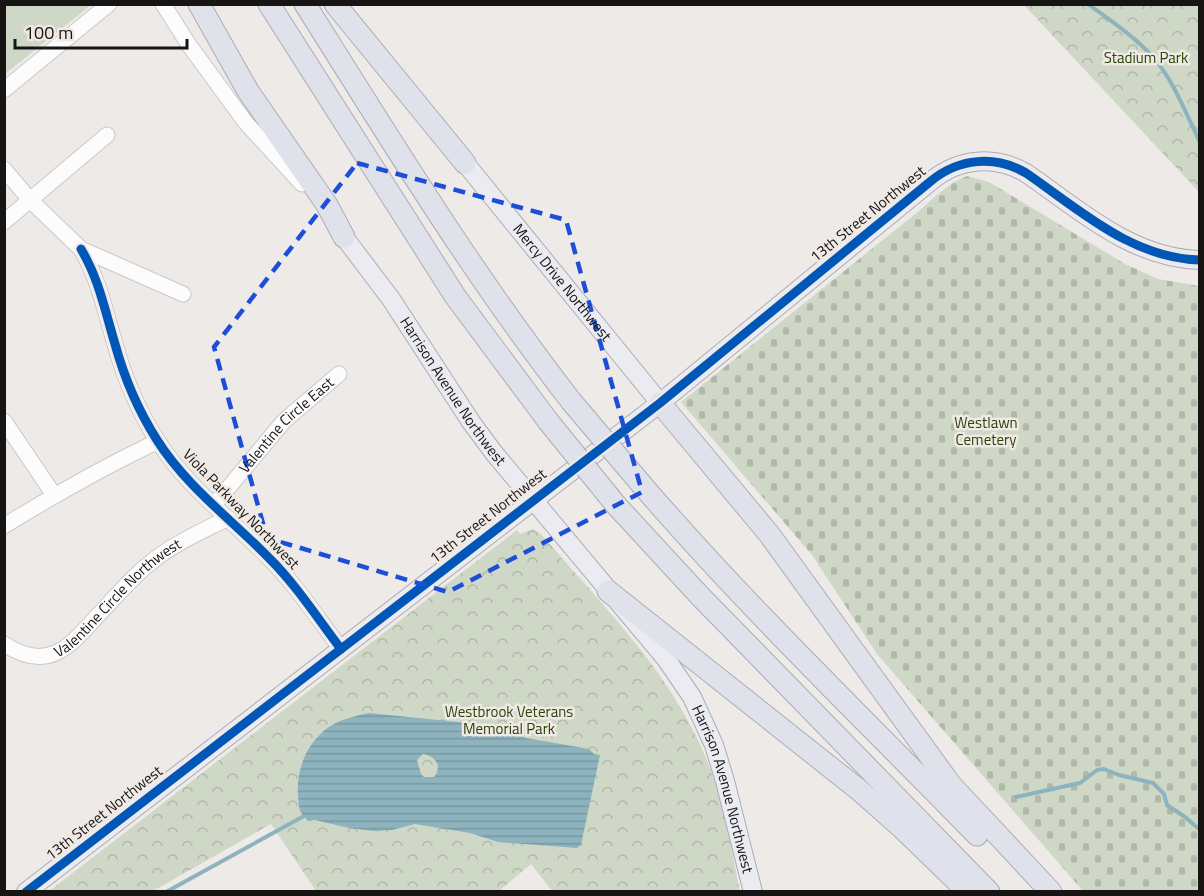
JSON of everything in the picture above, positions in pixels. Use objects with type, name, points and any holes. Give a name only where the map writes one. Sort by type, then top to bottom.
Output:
[{"type":"highway","points":[[198,4],[248,91],[327,205],[344,237]]},
{"type":"highway","points":[[269,4],[449,286],[548,420],[616,505],[699,595],[989,891]]},
{"type":"highway","points":[[305,4],[445,226],[571,401],[682,532],[1032,891]]},
{"type":"highway","points":[[335,4],[465,164]]},
{"type":"highway","points":[[660,403],[769,534],[951,785],[1051,891]]},
{"type":"highway","points":[[608,591],[850,783],[903,829],[968,891]]},
{"type":"main road","name":"13th Street Northwest","points":[[26,891],[660,403],[948,169],[967,163],[987,161],[1013,166],[1122,239],[1161,254],[1200,260]]},
{"type":"main road","name":"Mercy Drive Northwest","points":[[465,164],[660,403]]},
{"type":"main road","name":"Harrison Avenue Northwest","points":[[344,237],[391,299],[471,422],[666,659],[692,697],[704,721],[725,781],[753,891]]},
{"type":"street","points":[[4,90],[109,4]]},
{"type":"street","name":"Harrison Avenue Northwest","points":[[163,4],[189,45],[246,123],[294,174],[344,237]]},
{"type":"street","points":[[4,222],[107,135]]},
{"type":"street","points":[[4,169],[31,201],[81,249],[183,294]]},
{"type":"street","name":"Viola Parkway Northwest","points":[[81,249],[100,287],[115,345],[130,388],[158,441],[177,467],[278,567],[341,649]]},
{"type":"street","name":"Valentine Circle East","points":[[214,505],[284,421],[339,374]]},
{"type":"street","points":[[4,422],[54,495]]},
{"type":"street","points":[[4,526],[103,467],[158,441]]},
{"type":"street","name":"Valentine Circle Northwest","points":[[4,644],[20,653],[40,657],[65,649],[84,633],[147,565],[175,545],[228,519]]},
{"type":"highlighted area","points":[[357,163],[566,220],[642,492],[448,592],[267,538],[214,347]]},
{"type":"green space","points":[[5,4],[91,4],[91,5],[5,74]]},
{"type":"green space","name":"Stadium Park","points":[[1024,5],[1199,5],[1199,192]]},
{"type":"green space","name":"Westlawn Cemetery","points":[[967,176],[989,182],[1125,264],[1158,279],[1199,286],[1199,891],[1083,891],[877,654],[812,555],[681,402],[942,191]]},
{"type":"green space","name":"Westbrook Veterans Memorial Park","points":[[533,529],[541,534],[633,640],[674,697],[706,758],[718,790],[740,892],[552,891],[531,864],[499,891],[316,891],[271,824],[153,891],[48,892],[517,530],[520,534]]},
{"type":"water","points":[[369,713],[477,724],[526,738],[589,749],[594,754],[600,755],[581,845],[577,848],[498,842],[470,833],[415,824],[392,830],[374,831],[315,820],[308,821],[299,808],[298,786],[301,766],[309,748],[329,727],[343,720]],"holes":[[[423,754],[438,765],[434,777],[424,777],[421,774],[417,760]]]},
{"type":"waterway","points":[[1088,4],[1153,57],[1173,87],[1200,142]]},
{"type":"waterway","points":[[1016,797],[1080,783],[1097,770],[1104,769],[1153,783],[1164,794],[1167,805],[1200,830]]},
{"type":"waterway","points":[[166,892],[304,816]]},
{"type":"cycle path","points":[[26,892],[660,403],[942,173],[977,162],[1002,163],[1014,167],[1107,230],[1151,251],[1200,260]]},
{"type":"cycle path","points":[[81,249],[97,284],[127,381],[157,440],[195,488],[280,569],[341,649]]}]
